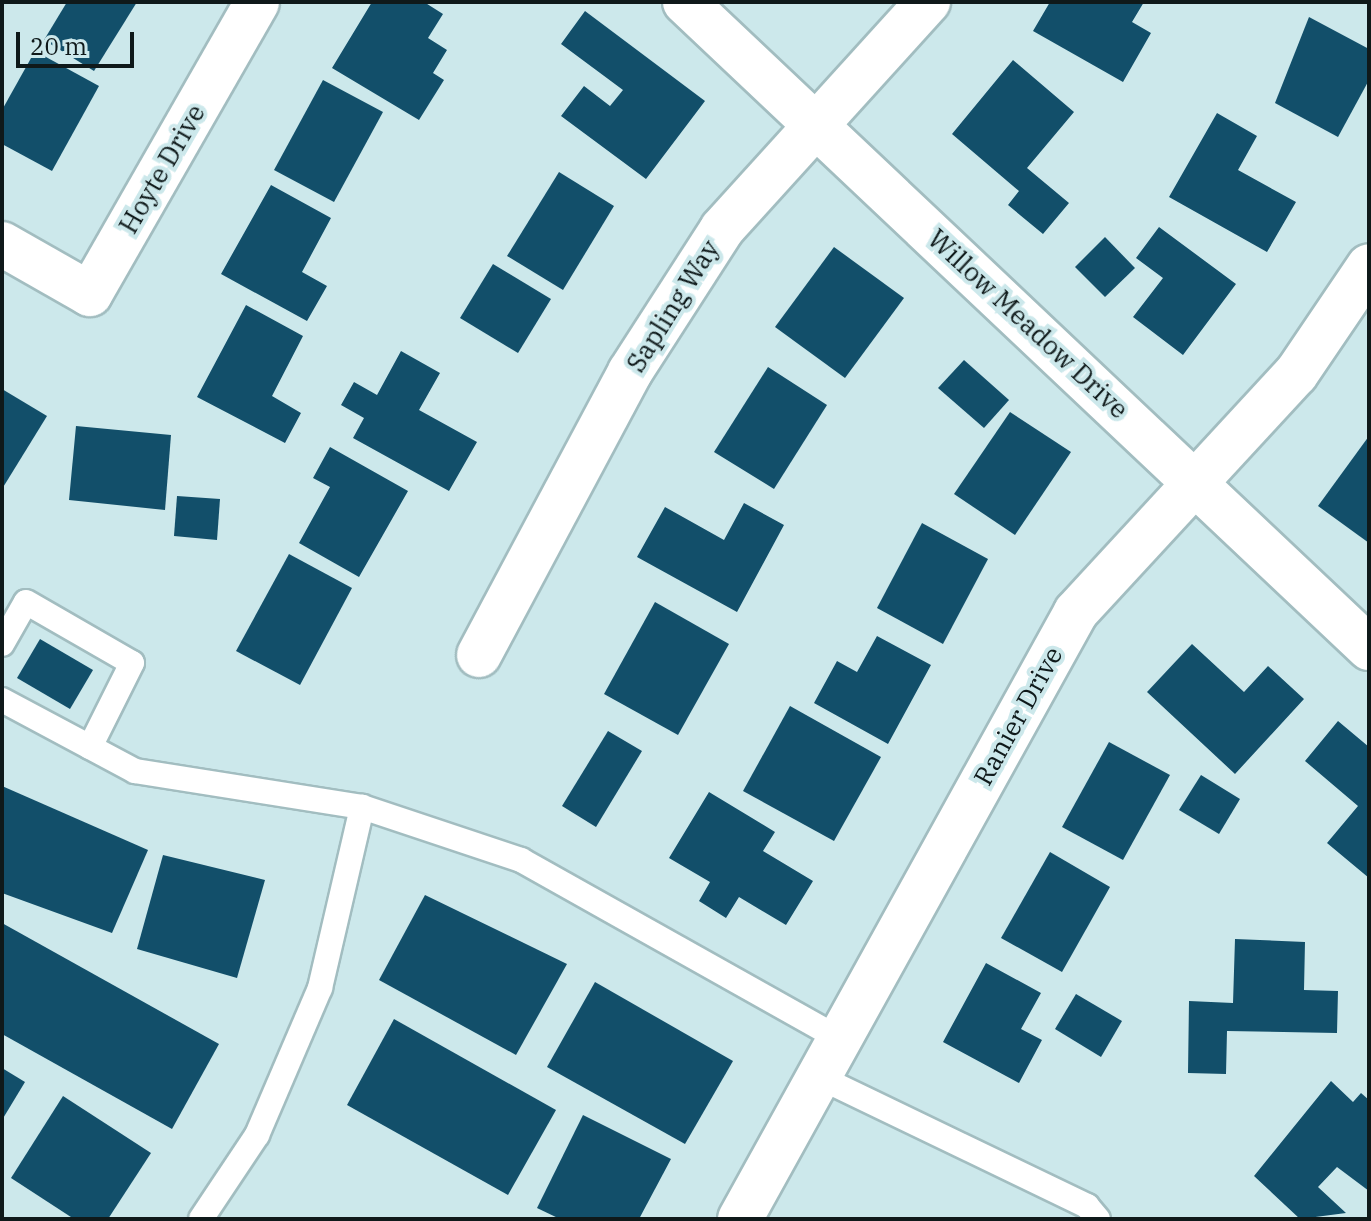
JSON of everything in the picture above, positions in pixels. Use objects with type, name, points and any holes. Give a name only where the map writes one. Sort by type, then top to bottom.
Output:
[{"type":"street","name":"Hoyte Drive","points":[[2,244],[90,294],[257,2]]},
{"type":"street","name":"Willow Meadow Drive","points":[[685,2],[814,126],[1198,482],[1369,648]]},
{"type":"street","name":"Sapling Way","points":[[479,655],[630,372],[722,229],[928,2]]},
{"type":"street","name":"Ranier Drive","points":[[740,1219],[1076,612],[1198,482],[1334,328],[1369,266]]},
{"type":"lane","points":[[2,644],[26,602],[132,663],[90,747]]},
{"type":"lane","points":[[2,700],[135,771],[362,807],[521,860],[838,1038]]},
{"type":"lane","points":[[201,1219],[257,1135],[320,988],[362,807]]},
{"type":"lane","points":[[817,1076],[1087,1206],[1098,1219]]},
{"type":"building","points":[[67,2],[137,2],[94,71],[44,40]]},
{"type":"building","points":[[372,2],[424,2],[443,14],[428,38],[447,50],[433,73],[444,80],[419,120],[332,68]]},
{"type":"building","points":[[1050,2],[1144,2],[1132,22],[1151,33],[1123,82],[1033,31]]},
{"type":"building","points":[[585,11],[705,101],[646,179],[561,116],[584,86],[610,106],[623,90],[561,44]]},
{"type":"building","points":[[1309,17],[1369,49],[1369,80],[1338,137],[1275,103]]},
{"type":"building","points":[[35,51],[99,86],[52,171],[2,144],[2,110]]},
{"type":"building","points":[[1013,60],[1074,112],[1027,168],[1069,203],[1043,234],[1008,205],[1019,191],[952,134]]},
{"type":"building","points":[[323,80],[383,112],[334,202],[274,170]]},
{"type":"building","points":[[1217,113],[1257,136],[1238,170],[1296,202],[1267,252],[1169,197]]},
{"type":"building","points":[[559,172],[614,206],[563,290],[507,256]]},
{"type":"building","points":[[271,185],[331,218],[302,272],[327,286],[307,321],[221,274]]},
{"type":"building","points":[[1159,227],[1236,284],[1183,355],[1133,317],[1163,278],[1136,258]]},
{"type":"building","points":[[1105,237],[1135,268],[1105,297],[1075,267]]},
{"type":"building","points":[[834,247],[904,298],[845,378],[775,327]]},
{"type":"building","points":[[493,264],[551,299],[518,353],[460,318]]},
{"type":"building","points":[[246,305],[303,336],[272,396],[301,413],[285,443],[197,397]]},
{"type":"building","points":[[401,351],[440,373],[419,410],[477,442],[449,491],[353,438],[364,418],[341,405],[354,382],[377,395]]},
{"type":"building","points":[[964,360],[1009,400],[984,428],[938,388]]},
{"type":"building","points":[[768,367],[827,405],[774,489],[714,452]]},
{"type":"building","points":[[2,389],[47,416],[2,489]]},
{"type":"building","points":[[1010,412],[1071,452],[1015,535],[954,494]]},
{"type":"building","points":[[76,426],[171,435],[165,510],[69,500]]},
{"type":"building","points":[[1369,436],[1369,543],[1318,506]]},
{"type":"building","points":[[330,447],[408,491],[359,577],[299,543],[330,487],[313,478]]},
{"type":"building","points":[[177,496],[220,499],[217,540],[174,536]]},
{"type":"building","points":[[744,503],[784,525],[737,612],[637,557],[665,507],[724,540]]},
{"type":"building","points":[[922,523],[988,559],[943,644],[877,608]]},
{"type":"building","points":[[289,554],[352,588],[300,685],[236,651]]},
{"type":"building","points":[[655,602],[729,644],[678,735],[604,694]]},
{"type":"building","points":[[877,636],[931,665],[888,744],[814,703],[837,661],[857,672]]},
{"type":"building","points":[[40,639],[93,670],[70,709],[17,678]]},
{"type":"building","points":[[1192,644],[1244,692],[1268,666],[1304,699],[1235,774],[1147,692]]},
{"type":"building","points":[[790,706],[881,757],[834,841],[743,791]]},
{"type":"building","points":[[1338,721],[1369,747],[1369,878],[1327,843],[1358,806],[1305,761]]},
{"type":"building","points":[[608,731],[642,751],[596,827],[562,806]]},
{"type":"building","points":[[1109,742],[1170,775],[1123,860],[1062,827]]},
{"type":"building","points":[[1201,775],[1240,799],[1219,834],[1179,810]]},
{"type":"building","points":[[2,786],[148,850],[112,933],[2,893]]},
{"type":"building","points":[[709,792],[775,832],[763,851],[813,881],[786,925],[739,897],[726,918],[699,901],[710,882],[669,858]]},
{"type":"building","points":[[1050,852],[1110,887],[1062,972],[1001,938]]},
{"type":"building","points":[[163,855],[265,880],[237,978],[137,949]]},
{"type":"building","points":[[425,895],[567,964],[516,1055],[379,980]]},
{"type":"building","points":[[2,923],[219,1044],[172,1129],[2,1034]]},
{"type":"building","points":[[1235,939],[1305,942],[1304,990],[1338,991],[1337,1033],[1227,1031],[1226,1074],[1188,1073],[1189,1001],[1233,1003]]},
{"type":"building","points":[[986,963],[1041,993],[1021,1029],[1042,1040],[1019,1083],[943,1042]]},
{"type":"building","points":[[595,982],[733,1061],[685,1144],[547,1067]]},
{"type":"building","points":[[1076,994],[1122,1021],[1101,1057],[1055,1029]]},
{"type":"building","points":[[394,1019],[556,1110],[508,1195],[347,1105]]},
{"type":"building","points":[[2,1068],[25,1082],[2,1120]]},
{"type":"building","points":[[1331,1081],[1353,1102],[1361,1093],[1369,1100],[1369,1191],[1337,1167],[1318,1187],[1346,1213],[1300,1219],[1254,1176]]},
{"type":"building","points":[[63,1096],[151,1153],[108,1219],[74,1219],[11,1178]]},
{"type":"building","points":[[583,1115],[671,1159],[639,1219],[560,1219],[537,1208]]}]
